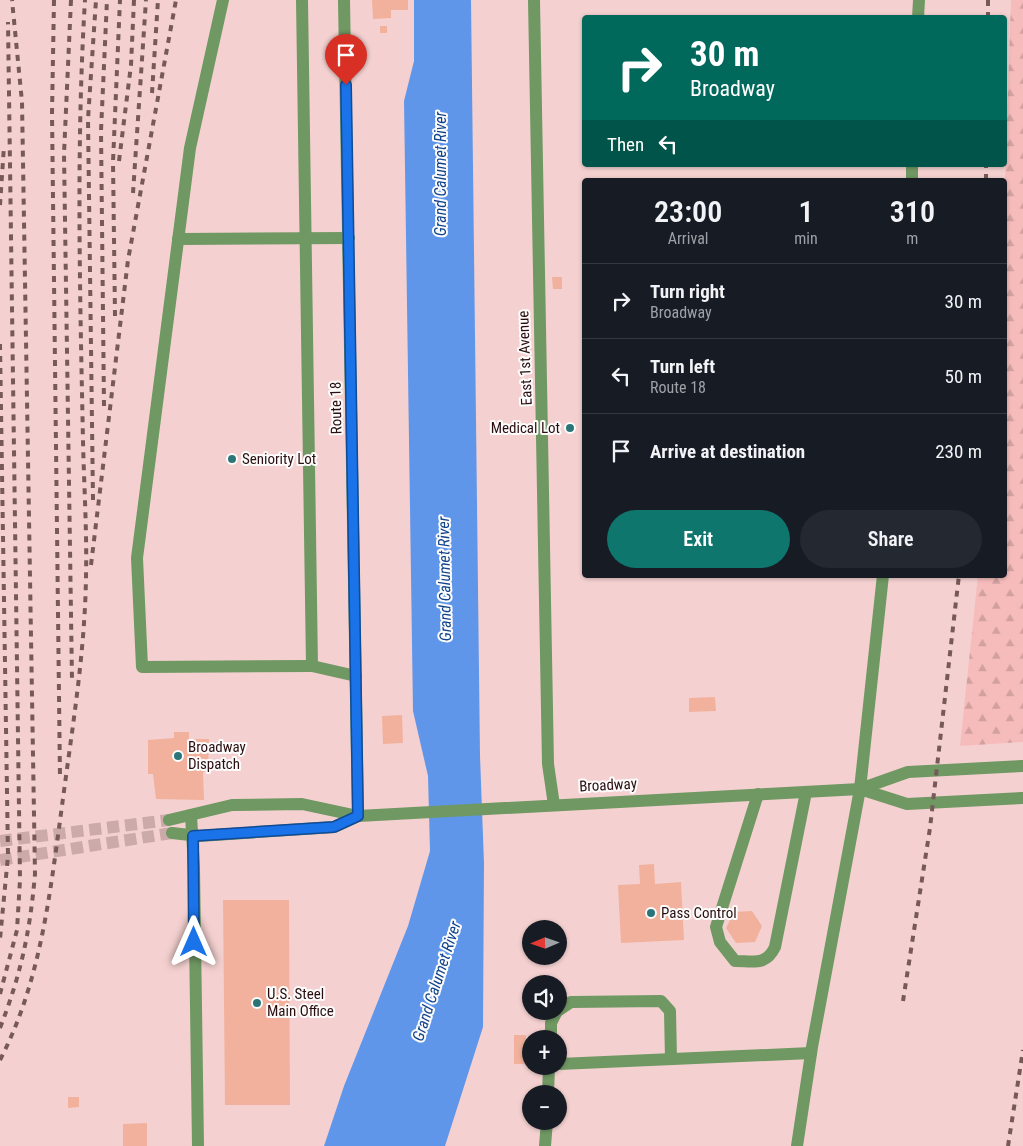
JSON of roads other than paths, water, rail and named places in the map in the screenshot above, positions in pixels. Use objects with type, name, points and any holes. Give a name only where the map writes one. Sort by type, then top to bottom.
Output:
[{"type":"street","points":[[223,0],[190,148],[137,558],[142,667],[312,666],[356,676]]},
{"type":"street","points":[[302,0],[304,238],[312,666]]},
{"type":"street","name":"Route 18","points":[[344,0],[358,816]]},
{"type":"street","name":"East 1st Avenue","points":[[534,0],[548,764],[554,805]]},
{"type":"street","points":[[918,15],[919,0]]},
{"type":"street","points":[[178,239],[349,238]]},
{"type":"street","points":[[797,1146],[811,1053],[860,789],[883,578]]},
{"type":"street","name":"Broadway","points":[[169,820],[232,805],[302,804],[358,816],[860,789],[908,772],[1023,766]]},
{"type":"street","name":"Broadway","points":[[860,789],[907,804],[1023,798]]},
{"type":"street","points":[[758,794],[716,927],[720,942],[732,959],[736,961],[764,961],[770,957],[775,947],[806,792]]},
{"type":"street","points":[[192,815],[198,1146]]},
{"type":"street","name":"Broadway","points":[[172,833],[193,836],[334,827],[358,816]]},
{"type":"street","points":[[567,1005],[571,1002],[661,1001],[670,1011],[671,1059]]},
{"type":"street","points":[[567,1064],[811,1053]]},
{"type":"street","points":[[545,1146],[546,1130]]},
{"type":"water","name":"Grand Calumet River","points":[[414,0],[471,0],[480,756],[484,863],[483,1027],[445,1146],[324,1146],[344,1086],[408,926],[430,851],[428,776],[413,711],[404,101],[414,61]]},
{"type":"tunnel","points":[[0,841],[169,820]]},
{"type":"tunnel","points":[[0,860],[172,833]]},
{"type":"railway","points":[[0,1028],[24,953],[35,874],[22,102],[12,0]]},
{"type":"railway","points":[[54,0],[52,114],[60,778]]},
{"type":"railway","points":[[71,0],[64,154],[72,680]]},
{"type":"railway","points":[[0,1060],[14,1030],[25,999],[42,936],[58,839],[83,634],[86,542],[81,331],[80,110],[85,0]]},
{"type":"railway","points":[[93,500],[88,119],[96,0]]},
{"type":"railway","points":[[104,406],[101,131],[107,0]]},
{"type":"railway","points":[[115,316],[113,162],[120,0]]},
{"type":"railway","points":[[119,161],[131,65],[134,0]]},
{"type":"railway","points":[[133,193],[146,0]]},
{"type":"railway","points":[[152,93],[158,0]]},
{"type":"railway","points":[[91,565],[128,260],[176,0]]},
{"type":"railway","points":[[988,0],[988,15]]},
{"type":"railway","points":[[0,994],[17,930],[20,880],[8,22]]},
{"type":"railway","points":[[0,205],[4,146]]},
{"type":"railway","points":[[986,167],[986,178]]},
{"type":"railway","points":[[0,344],[8,856],[0,939]]},
{"type":"railway","points":[[903,1001],[930,828],[959,578]]},
{"type":"railway","points":[[1008,1146],[1023,1050]]},
{"type":"place","name":"Medical Lot","points":[[570,428]]},
{"type":"place","name":"Seniority Lot","points":[[232,459]]},
{"type":"place","name":"Broadway Dispatch","points":[[178,756]]},
{"type":"place","name":"Pass Control","points":[[651,913]]},
{"type":"place","name":"U.S. Steel Main Office","points":[[257,1003]]}]
